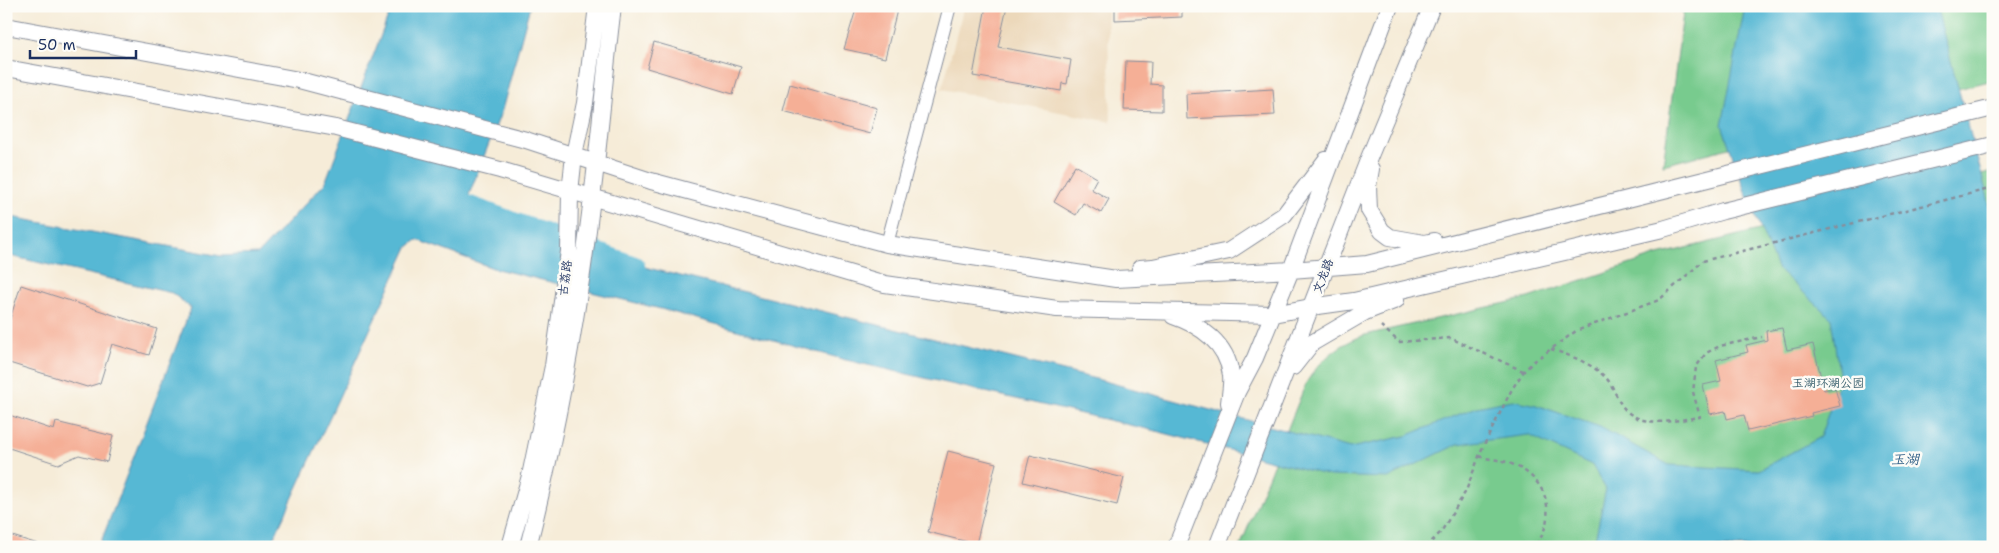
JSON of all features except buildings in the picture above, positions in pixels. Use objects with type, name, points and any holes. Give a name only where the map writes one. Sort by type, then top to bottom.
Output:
[{"type":"main road","name":"古荔路","points":[[510,547],[530,476],[553,366],[569,251],[570,192],[574,155],[585,102],[597,6]]},
{"type":"main road","name":"古荔路","points":[[528,547],[556,419],[574,321],[592,198],[613,6]]},
{"type":"main road","points":[[1176,547],[1229,413],[1291,270],[1390,6]]},
{"type":"main road","name":"文龙路","points":[[1217,547],[1374,146],[1432,6]]},
{"type":"main road","points":[[6,26],[299,80],[526,140],[651,180],[887,244],[1116,279],[1367,264],[1993,108]]},
{"type":"main road","points":[[6,68],[336,128],[500,170],[885,284],[1057,309],[1273,314],[1354,302],[1663,229],[1723,211],[1993,146]]},
{"type":"main road","points":[[1374,146],[1368,186],[1369,210],[1382,231],[1390,237],[1424,242],[1534,223]]},
{"type":"main road","points":[[1065,271],[1153,267],[1229,251],[1284,215],[1337,147]]},
{"type":"main road","points":[[1282,381],[1312,343],[1365,312],[1458,277]]},
{"type":"main road","points":[[1159,311],[1192,322],[1212,337],[1225,354],[1231,374],[1229,413]]},
{"type":"street","points":[[887,244],[950,6]]},
{"type":"path","points":[[1426,547],[1441,532],[1466,490],[1481,451],[1512,389],[1524,371],[1533,362],[1576,331],[1659,300],[1703,261],[1993,188]]},
{"type":"path","points":[[1381,326],[1399,342],[1450,338],[1524,371]]},
{"type":"path","points":[[1550,350],[1586,362],[1607,378],[1624,409],[1641,419],[1660,422],[1700,416],[1693,392],[1696,367],[1706,353],[1720,346],[1762,336]]},
{"type":"path","points":[[1479,456],[1488,460],[1507,462],[1525,471],[1537,481],[1545,493],[1548,508],[1547,522],[1543,536],[1535,547]]},
{"type":"shaded area","points":[[964,6],[1107,6],[1111,122],[942,89]]},
{"type":"green space","points":[[1684,6],[1993,6],[1993,80],[1663,165]]},
{"type":"green space","name":"玉湖环湖公园","points":[[1993,172],[1993,547],[1240,547],[1306,383],[1331,353],[1347,343],[1365,335],[1528,298],[1658,255]]},
{"type":"water","name":"玉湖","points":[[392,6],[530,6],[502,110],[465,205],[495,230],[1104,381],[1350,448],[1406,436],[1477,407],[1513,400],[1536,405],[1600,427],[1669,465],[1759,470],[1820,437],[1840,380],[1831,318],[1777,268],[1744,189],[1722,125],[1745,6],[1936,6],[1993,217],[1993,547],[1589,547],[1595,540],[1606,489],[1592,465],[1528,435],[1458,444],[1388,478],[1330,476],[1156,431],[846,360],[661,309],[493,268],[417,240],[408,247],[270,547],[99,547],[191,308],[172,293],[6,255],[6,216],[221,256],[258,254],[325,183]]},
{"type":"waterway","points":[[435,196],[633,268]]}]
